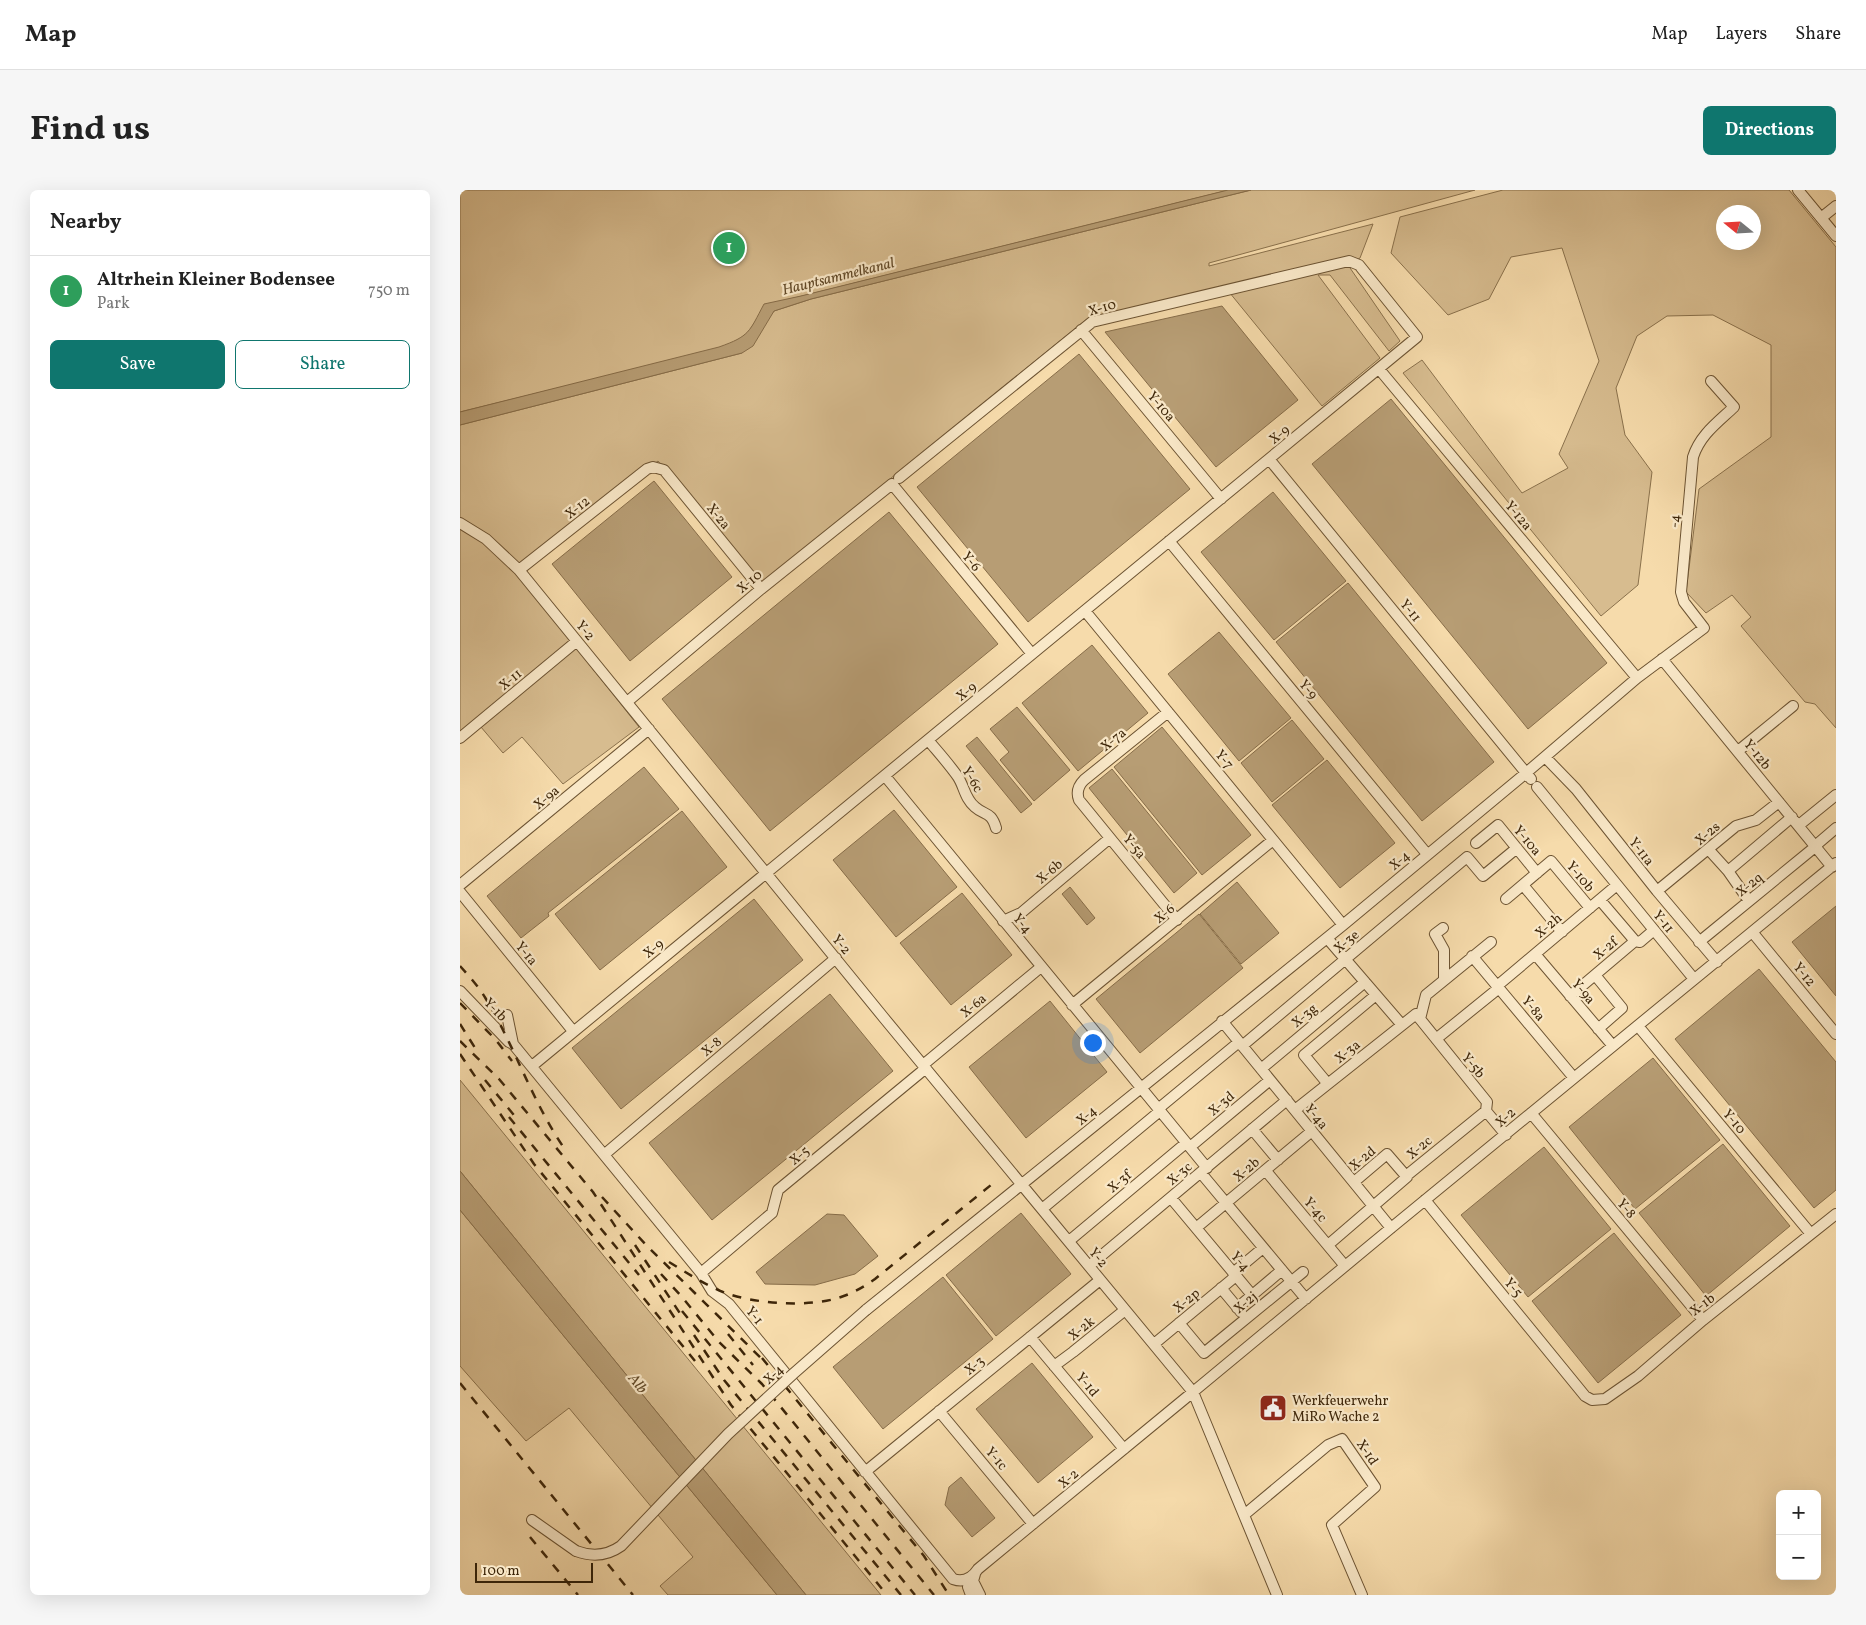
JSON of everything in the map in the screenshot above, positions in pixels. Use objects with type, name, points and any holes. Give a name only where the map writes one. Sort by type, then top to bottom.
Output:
[{"type":"street","points":[[1798,190],[1836,236]]},
{"type":"street","points":[[1821,218],[1836,206]]},
{"type":"street","name":"X-10","points":[[627,702],[761,589],[1092,322],[1349,261],[1359,265],[1417,337]]},
{"type":"street","name":"Y-10a","points":[[1081,330],[1221,499]]},
{"type":"street","name":"X-9","points":[[532,1066],[1417,337]]},
{"type":"street","name":"Y-12a","points":[[1379,369],[1637,678]]},
{"type":"street","name":"-4","points":[[1662,659],[1704,628],[1684,602],[1681,592],[1695,452],[1702,436],[1734,407],[1711,382]]},
{"type":"street","name":"Y-11","points":[[1269,459],[1694,979]]},
{"type":"street","name":"X-12","points":[[519,570],[647,469],[653,467]]},
{"type":"street","name":"X-2a","points":[[653,467],[664,470],[761,589]]},
{"type":"street","name":"Y-6","points":[[895,481],[1032,654]]},
{"type":"street","name":"Y-2","points":[[460,523],[486,539],[519,570],[1193,1392]]},
{"type":"street","name":"Y-9","points":[[1169,541],[1427,854]]},
{"type":"street","name":"Y-7","points":[[1085,611],[1343,925]]},
{"type":"street","name":"X-11","points":[[460,738],[577,641]]},
{"type":"street","name":"X-4","points":[[532,1520],[576,1551],[598,1555],[609,1553],[621,1546],[728,1434],[866,1310],[1343,925],[1427,854],[1532,780],[1545,757],[1662,659]]},
{"type":"street","name":"Y-12b","points":[[1662,659],[1815,846],[1834,865]]},
{"type":"street","points":[[1738,751],[1793,706]]},
{"type":"street","name":"X-7a","points":[[1078,788],[1084,780],[1168,712]]},
{"type":"street","name":"X-9a","points":[[460,885],[649,729]]},
{"type":"street","name":"Y-6c","points":[[928,740],[959,778],[964,793],[975,808],[987,813],[994,821],[996,828]]},
{"type":"street","name":"Y-11a","points":[[1545,757],[1576,789],[1657,891],[1717,962]]},
{"type":"street","name":"Y-4","points":[[884,776],[1141,1088]]},
{"type":"street","name":"Y-5a","points":[[1078,788],[1079,800],[1177,920]]},
{"type":"street","points":[[1728,871],[1795,821],[1836,794]]},
{"type":"street","name":"X-2s","points":[[1657,891],[1736,826],[1756,820],[1779,802]]},
{"type":"street","name":"Y-10a","points":[[1476,843],[1498,825],[1537,873]]},
{"type":"street","name":"X-2q","points":[[1699,942],[1836,828]]},
{"type":"street","name":"X-6b","points":[[1003,921],[1021,913],[1110,838]]},
{"type":"street","name":"X-6","points":[[1072,1005],[1274,840]]},
{"type":"street","name":"X-3e","points":[[1042,1209],[1159,1110],[1467,857],[1483,876],[1517,848]]},
{"type":"street","points":[[1709,850],[1728,871],[1749,901]]},
{"type":"street","name":"Y-10b","points":[[1537,873],[1551,861],[1590,908]]},
{"type":"street","name":"X-2","points":[[958,1581],[972,1576],[978,1569],[1306,1298],[1834,865]]},
{"type":"street","points":[[1506,899],[1537,873]]},
{"type":"street","points":[[1523,885],[1562,932]]},
{"type":"street","name":"X-2h","points":[[1436,1039],[1617,885]]},
{"type":"street","name":"Y-1a","points":[[460,892],[573,1031]]},
{"type":"street","name":"X-2f","points":[[1600,900],[1635,941]]},
{"type":"street","points":[[1443,928],[1435,934],[1444,950],[1444,979]]},
{"type":"street","name":"X-2f","points":[[1570,996],[1635,941],[1640,942],[1654,930]]},
{"type":"street","name":"Y-12","points":[[1753,932],[1836,1034]]},
{"type":"street","points":[[1327,938],[1402,1025]]},
{"type":"street","points":[[1418,1016],[1426,995],[1491,942]]},
{"type":"street","name":"Y-9a","points":[[1535,954],[1613,1046]]},
{"type":"street","name":"Y-8a","points":[[1472,956],[1574,1078]]},
{"type":"street","name":"X-8","points":[[605,1154],[836,958]]},
{"type":"street","name":"X-6a","points":[[924,1066],[1040,967]]},
{"type":"street","points":[[1595,975],[1622,1008],[1598,1029]]},
{"type":"street","name":"X-3g","points":[[1261,1069],[1365,982]]},
{"type":"street","name":"Y-1b","points":[[460,991],[484,1018],[513,1044],[532,1066]]},
{"type":"street","points":[[1328,1084],[1304,1054],[1376,995]]},
{"type":"street","name":"Y-1b","points":[[507,1015],[513,1044]]},
{"type":"street","name":"X-3a","points":[[1295,1110],[1402,1025],[1418,1016]]},
{"type":"street","name":"Y-5b","points":[[1418,1016],[1487,1102],[1486,1110],[1506,1135]]},
{"type":"street","name":"Y-4a","points":[[1222,1022],[1391,1228]]},
{"type":"street","name":"Y-10","points":[[1638,1026],[1811,1234]]},
{"type":"street","name":"Y-1","points":[[532,1066],[701,1273],[712,1291],[729,1304],[950,1576],[958,1581]]},
{"type":"street","name":"X-5","points":[[701,1273],[772,1213],[778,1190],[924,1066]]},
{"type":"street","name":"X-3d","points":[[1188,1145],[1270,1080]]},
{"type":"street","points":[[1141,1088],[1188,1145],[1226,1203],[1306,1298]]},
{"type":"street","name":"X-3c","points":[[1089,1266],[1287,1100]]},
{"type":"street","name":"X-2c","points":[[1373,1206],[1486,1110]]},
{"type":"street","name":"Y-8","points":[[1531,1113],[1703,1320]]},
{"type":"street","points":[[1252,1129],[1278,1160]]},
{"type":"street","name":"X-2b","points":[[1196,1228],[1312,1131]]},
{"type":"street","name":"X-3f","points":[[1069,1241],[1188,1145]]},
{"type":"street","name":"X-2d","points":[[1354,1182],[1387,1154],[1406,1176]]},
{"type":"street","name":"Y-4c","points":[[1266,1170],[1345,1266]]},
{"type":"street","name":"Y-4","points":[[1171,1198],[1252,1296]]},
{"type":"street","name":"Y-5","points":[[1425,1200],[1582,1392]]},
{"type":"street","points":[[1328,1245],[1373,1206]]},
{"type":"street","name":"X-1b","points":[[1582,1392],[1592,1400],[1605,1399],[1638,1376],[1703,1320],[1836,1214]]},
{"type":"street","name":"X-2p","points":[[1154,1344],[1221,1288],[1264,1248]]},
{"type":"street","points":[[1237,1308],[1282,1270]]},
{"type":"street","name":"X-2j","points":[[1179,1323],[1204,1353],[1303,1272]]},
{"type":"street","name":"X-3","points":[[865,1472],[1100,1280]]},
{"type":"street","points":[[1221,1288],[1246,1319]]},
{"type":"street","name":"X-2k","points":[[1054,1366],[1125,1310]]},
{"type":"street","name":"Y-1d","points":[[1030,1337],[1124,1449]]},
{"type":"street","points":[[1193,1392],[1277,1595]]},
{"type":"street","name":"Y-1c","points":[[939,1411],[1033,1524]]},
{"type":"street","name":"X-1d","points":[[1244,1515],[1328,1445],[1342,1439],[1375,1487],[1332,1526],[1362,1595]]},
{"type":"street","points":[[971,1595],[968,1588],[972,1576]]},
{"type":"street","points":[[972,1576],[980,1595]]},
{"type":"shaded area","points":[[460,190],[1229,190],[766,305],[749,331],[734,345],[460,412]]},
{"type":"shaded area","points":[[1228,190],[1251,190],[811,299],[774,311],[753,346],[742,353],[460,425],[460,412],[719,347],[737,340],[748,332],[764,304]]},
{"type":"shaded area","points":[[1251,190],[1475,190],[1209,263],[1209,266],[1373,224],[1360,258],[1348,265],[1400,341],[1389,351],[1330,275],[1318,275],[1380,358],[1322,406],[1225,287],[1088,318],[762,583],[658,461],[516,572],[639,727],[563,784],[522,737],[503,753],[475,720],[460,732],[460,425],[742,353],[774,311],[811,299]]},
{"type":"shaded area","points":[[1503,190],[1789,190],[1836,247],[1836,728],[1815,704],[1805,702],[1741,626],[1751,617],[1732,595],[1706,613],[1686,592],[1699,489],[1771,437],[1771,345],[1713,315],[1667,316],[1637,336],[1616,388],[1625,435],[1652,472],[1638,585],[1601,616],[1403,373],[1422,360],[1522,493],[1568,468],[1559,454],[1599,361],[1562,248],[1511,257],[1489,299],[1448,315],[1391,253],[1400,217]]},
{"type":"shaded area","points":[[1222,306],[1298,400],[1216,467],[1105,332]]},
{"type":"shaded area","points":[[1079,354],[1190,489],[1028,622],[917,487]]},
{"type":"shaded area","points":[[1391,399],[1607,663],[1528,729],[1312,464]]},
{"type":"shaded area","points":[[654,481],[732,577],[630,661],[552,564]]},
{"type":"shaded area","points":[[1273,492],[1346,581],[1274,640],[1201,552]]},
{"type":"shaded area","points":[[889,512],[998,644],[770,831],[662,699]]},
{"type":"shaded area","points":[[1348,583],[1494,762],[1422,821],[1276,642]]},
{"type":"shaded area","points":[[1219,632],[1291,718],[1239,761],[1168,674]]},
{"type":"shaded area","points":[[1092,645],[1148,713],[1078,771],[1022,703]]},
{"type":"shaded area","points":[[1017,707],[1070,770],[1034,801],[1000,760],[1009,752],[990,729]]},
{"type":"shaded area","points":[[1292,720],[1324,759],[1272,802],[1241,763]]},
{"type":"shaded area","points":[[1162,727],[1251,835],[1202,875],[1114,767]]},
{"type":"shaded area","points":[[977,737],[1032,804],[1021,813],[966,746]]},
{"type":"shaded area","points":[[1327,760],[1395,843],[1340,888],[1272,805]]},
{"type":"shaded area","points":[[644,767],[679,809],[548,913],[549,916],[521,938],[487,896]]},
{"type":"shaded area","points":[[1112,769],[1197,873],[1174,893],[1089,788]]},
{"type":"shaded area","points":[[894,810],[957,887],[896,937],[833,860]]},
{"type":"shaded area","points":[[682,811],[727,867],[600,970],[555,914]]},
{"type":"shaded area","points":[[1237,882],[1279,933],[1241,964],[1200,914]]},
{"type":"shaded area","points":[[1070,887],[1095,918],[1087,925],[1062,894]]},
{"type":"shaded area","points":[[962,893],[1012,955],[951,1005],[900,943]]},
{"type":"shaded area","points":[[754,899],[803,960],[621,1109],[572,1048]]},
{"type":"shaded area","points":[[1836,906],[1836,996],[1792,942]]},
{"type":"shaded area","points":[[1199,914],[1243,968],[1140,1053],[1096,999]]},
{"type":"shaded area","points":[[1759,969],[1836,1062],[1836,1190],[1814,1208],[1675,1039]]},
{"type":"shaded area","points":[[830,994],[893,1071],[712,1220],[649,1143]]},
{"type":"shaded area","points":[[1050,1001],[1107,1072],[1026,1138],[969,1067]]},
{"type":"shaded area","points":[[1653,1058],[1720,1140],[1635,1209],[1569,1127]]},
{"type":"shaded area","points":[[460,1080],[881,1595],[806,1595],[460,1171]]},
{"type":"shaded area","points":[[1723,1144],[1790,1226],[1706,1296],[1639,1213]]},
{"type":"shaded area","points":[[1544,1147],[1611,1229],[1528,1297],[1461,1215]]},
{"type":"shaded area","points":[[460,1171],[806,1595],[777,1595],[460,1210]]},
{"type":"shaded area","points":[[460,1210],[777,1595],[668,1595],[660,1586],[693,1557],[569,1408],[526,1441],[460,1366]]},
{"type":"shaded area","points":[[1021,1213],[1071,1274],[996,1336],[946,1275]]},
{"type":"shaded area","points":[[827,1214],[844,1215],[878,1256],[855,1274],[815,1285],[765,1284],[756,1272]]},
{"type":"shaded area","points":[[1614,1233],[1681,1315],[1598,1383],[1532,1301]]},
{"type":"shaded area","points":[[943,1277],[993,1339],[883,1429],[833,1367]]},
{"type":"shaded area","points":[[1032,1363],[1093,1437],[1038,1483],[976,1409]]},
{"type":"shaded area","points":[[961,1477],[995,1518],[972,1537],[945,1505],[949,1487]]},
{"type":"railway","points":[[460,966],[486,999],[542,1112],[564,1148]]},
{"type":"railway","points":[[460,1003],[496,1040],[512,1061]]},
{"type":"railway","points":[[460,1024],[477,1051]]},
{"type":"railway","points":[[460,1041],[499,1079],[593,1192],[731,1405],[887,1595]]},
{"type":"railway","points":[[460,1054],[534,1164],[695,1361]]},
{"type":"railway","points":[[485,1080],[518,1120]]},
{"type":"railway","points":[[509,1117],[639,1275]]},
{"type":"railway","points":[[669,1262],[723,1292],[750,1299],[766,1302],[813,1303],[841,1297],[850,1294],[875,1279],[991,1185]]},
{"type":"railway","points":[[602,1197],[647,1246],[765,1362]]},
{"type":"railway","points":[[635,1245],[683,1318]]},
{"type":"railway","points":[[661,1274],[719,1342],[762,1384],[934,1595]]},
{"type":"railway","points":[[682,1311],[915,1595]]},
{"type":"railway","points":[[728,1334],[753,1365]]},
{"type":"railway","points":[[694,1335],[724,1380],[901,1595]]},
{"type":"railway","points":[[762,1358],[924,1556],[949,1595]]},
{"type":"railway","points":[[460,1383],[633,1595]]},
{"type":"railway","points":[[530,1537],[578,1595]]},
{"type":"place","name":"Altrhein Kleiner Bodensee","points":[[729,248]]},
{"type":"place","name":"Werkfeuerwehr MiRo Wache 2","points":[[1273,1408]]},
{"type":"water label","name":"Hauptsammelkanal","points":[[838,276]]},
{"type":"water label","name":"Alb","points":[[638,1383]]}]
